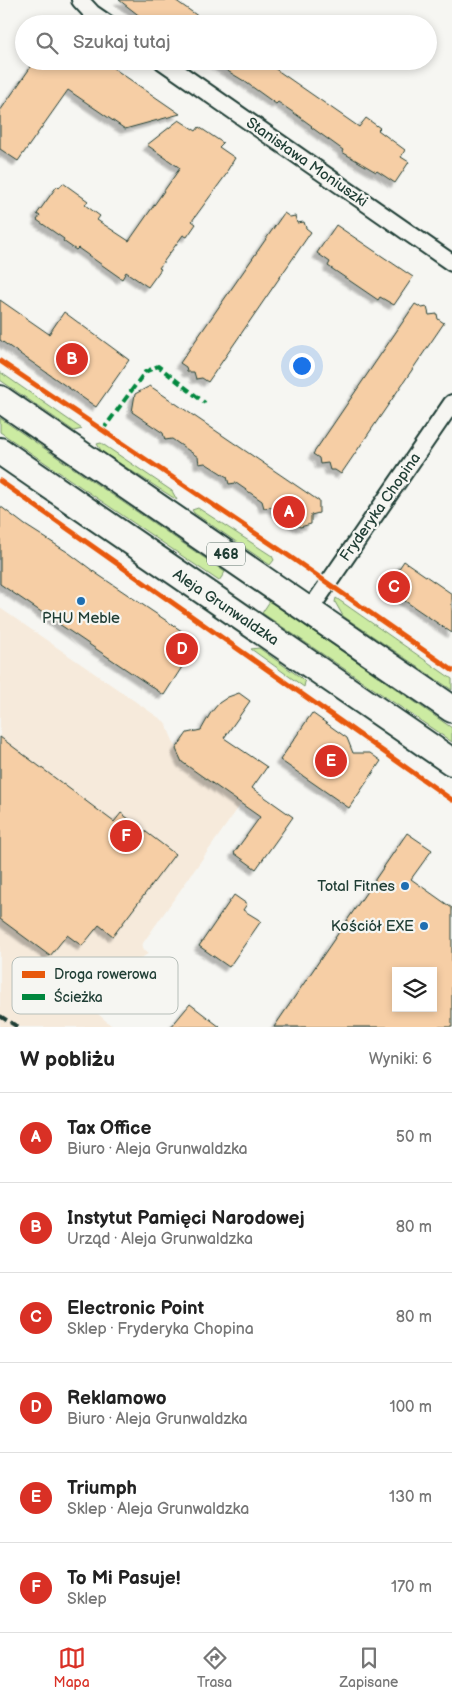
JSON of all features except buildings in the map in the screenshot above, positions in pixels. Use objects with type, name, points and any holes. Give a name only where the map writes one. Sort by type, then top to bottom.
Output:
[{"type":"main road","name":"468","points":[[0,400],[452,709]]},
{"type":"main road","name":"Aleja Grunwaldzka","points":[[0,451],[452,762]]},
{"type":"street","points":[[80,0],[95,15]]},
{"type":"street","name":"Stanisława Moniuszki","points":[[175,70],[452,263]]},
{"type":"street","name":"Fryderyka Chopina","points":[[309,611],[452,403]]},
{"type":"shaded area","points":[[0,608],[165,722],[182,762],[241,804],[143,943],[142,948],[149,953],[143,957],[12,957],[12,1014],[98,1014],[113,1027],[0,1027]]},
{"type":"green space","points":[[0,372],[82,429],[74,431],[0,380]]},
{"type":"green space","points":[[0,418],[225,572],[219,581],[0,432]]},
{"type":"green space","points":[[101,443],[172,491],[177,500],[102,452],[97,444]]},
{"type":"green space","points":[[198,508],[272,556],[274,560],[270,565],[194,513],[192,510]]},
{"type":"green space","points":[[336,598],[452,679],[452,690],[343,616],[335,602]]},
{"type":"green space","points":[[270,601],[452,728],[452,742],[262,613]]},
{"type":"green space","points":[[259,648],[300,677],[305,682],[304,687],[251,649]]},
{"type":"railway","points":[[0,1016],[18,1027]]},
{"type":"marked path","points":[[102,431],[145,372],[158,366],[205,403]]},
{"type":"cycle path","points":[[0,361],[289,556],[452,670]]},
{"type":"cycle path","points":[[0,481],[452,800]]},
{"type":"place","name":"Instytut Pamięci Narodowej","points":[[72,359]]},
{"type":"place","name":"Tax Office","points":[[289,512]]},
{"type":"place","name":"Electronic Point","points":[[394,587]]},
{"type":"place","name":"PHU Meble","points":[[81,601]]},
{"type":"place","name":"Reklamowo","points":[[182,649]]},
{"type":"place","name":"Triumph","points":[[331,761]]},
{"type":"place","name":"To Mi Pasuje!","points":[[126,836]]},
{"type":"place","name":"Total Fitnes","points":[[405,886]]},
{"type":"place","name":"Kościół EXE","points":[[424,926]]}]
